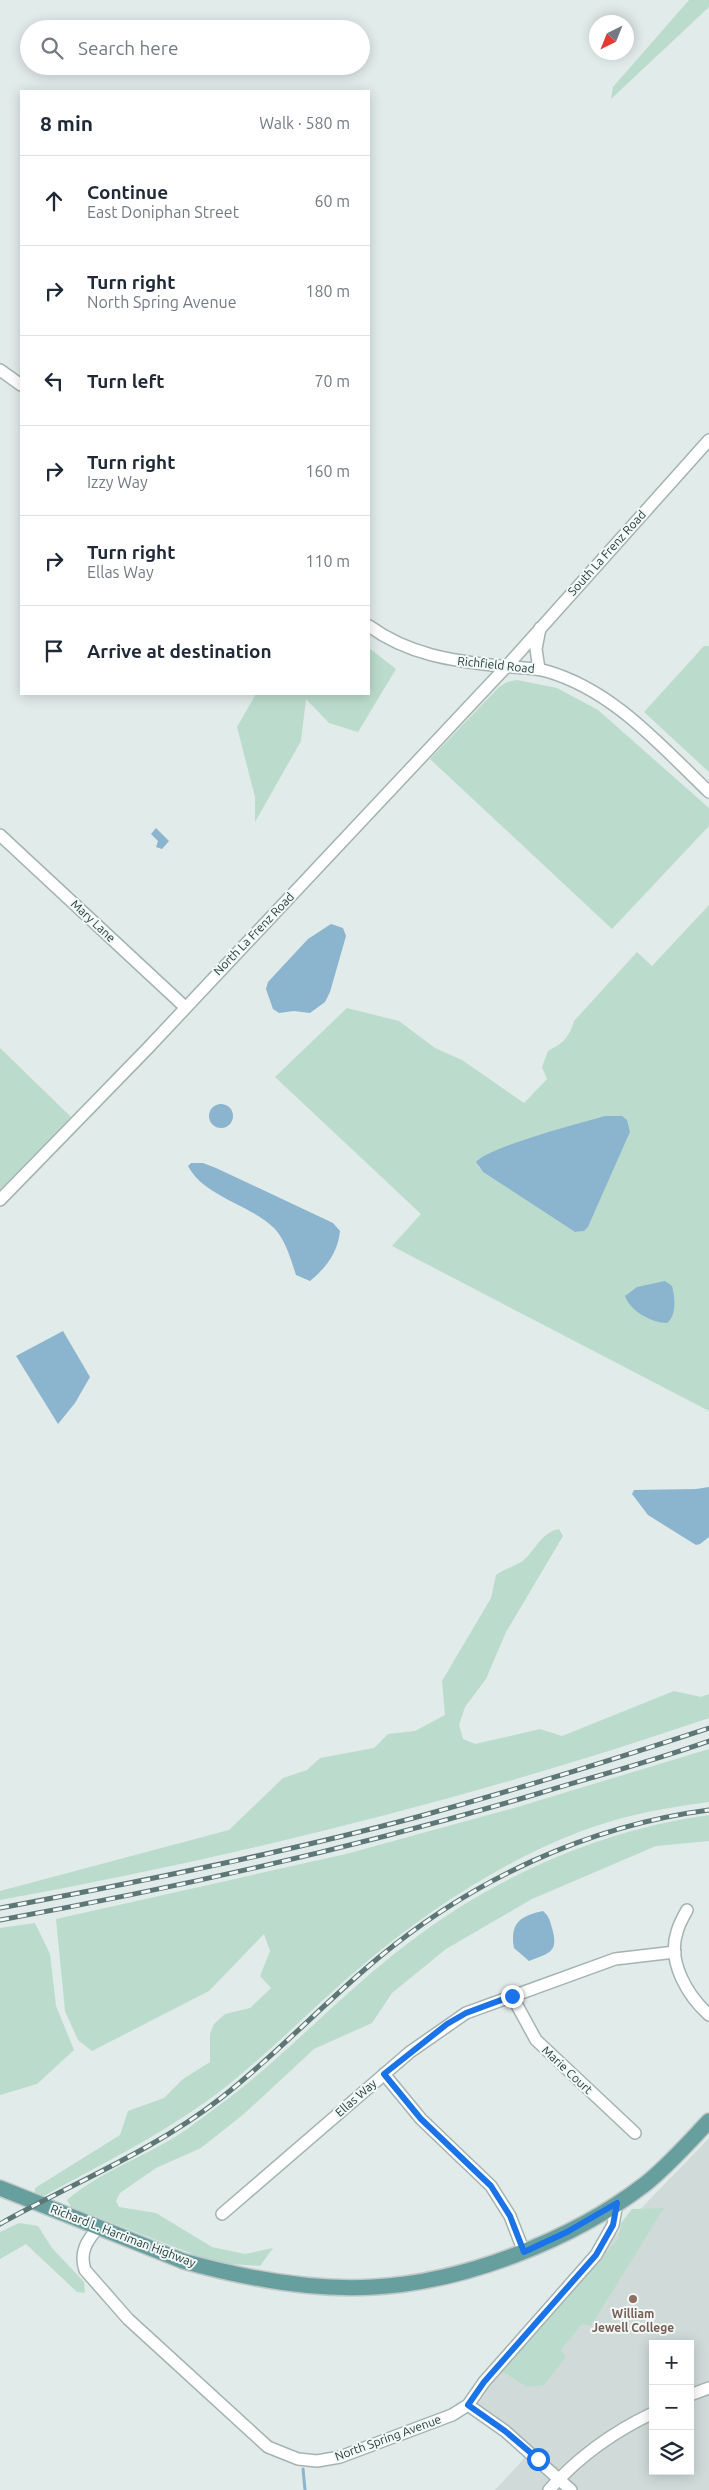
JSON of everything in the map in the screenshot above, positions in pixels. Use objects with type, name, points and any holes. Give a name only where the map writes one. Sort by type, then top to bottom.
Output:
[{"type":"main road","name":"Richard L. Harriman Highway","points":[[0,2188],[183,2261],[276,2282],[335,2287],[374,2287],[422,2281],[475,2268],[524,2252],[567,2232],[644,2185],[672,2160],[709,2121]]},
{"type":"street","points":[[0,370],[20,384]]},
{"type":"street","name":"South La Frenz Road","points":[[506,667],[709,440]]},
{"type":"street","name":"Richfield Road","points":[[370,627],[388,638],[425,654],[445,659],[506,667],[539,669],[583,685],[614,704],[709,792]]},
{"type":"street","points":[[539,669],[536,649],[540,627]]},
{"type":"street","name":"North La Frenz Road","points":[[0,1200],[506,667]]},
{"type":"street","name":"Mary Lane","points":[[0,835],[185,1007]]},
{"type":"street","points":[[686,1910],[676,1932],[676,1960],[688,1992],[709,2015]]},
{"type":"street","name":"Ellas Way","points":[[222,2214],[384,2074],[447,2024],[466,2013],[615,1959],[675,1952]]},
{"type":"street","name":"Marie Court","points":[[512,1996],[536,2040],[635,2133]]},
{"type":"street","points":[[384,2074],[421,2119],[491,2186],[510,2216],[524,2252]]},
{"type":"street","name":"North Spring Avenue","points":[[99,2227],[88,2239],[83,2250],[82,2262],[85,2270],[128,2319],[254,2435],[274,2451],[298,2459],[317,2460],[340,2457],[452,2415],[468,2405],[484,2382],[596,2255],[613,2225],[617,2203]]},
{"type":"street","points":[[694,2394],[709,2388]]},
{"type":"street","points":[[468,2405],[505,2431],[571,2490]]},
{"type":"street","points":[[549,2490],[603,2441],[649,2415]]},
{"type":"shaded area","name":"William Jewell College","points":[[709,2138],[709,2490],[495,2490],[530,2452],[462,2408],[596,2255]]},
{"type":"green space","points":[[689,0],[709,0],[709,7],[611,99],[613,87]]},
{"type":"green space","points":[[704,646],[709,646],[709,772],[644,712]]},
{"type":"green space","points":[[370,649],[396,669],[358,732],[329,723],[306,699],[301,741],[255,822],[255,797],[237,727],[255,695],[370,695]]},
{"type":"green space","points":[[517,680],[557,688],[598,710],[709,808],[709,826],[612,929],[430,759],[499,687],[507,682]]},
{"type":"green space","points":[[709,905],[709,1411],[392,1246],[421,1214],[275,1077],[347,1008],[399,1021],[435,1048],[462,1060],[524,1103],[547,1079],[542,1067],[548,1051],[565,1039],[574,1021],[637,952],[652,966]],"holes":[[[630,1132],[588,1227],[583,1231],[575,1232],[483,1172],[478,1166]]]},
{"type":"green space","points":[[0,1048],[71,1117],[0,1194]]},
{"type":"green space","points":[[559,1529],[563,1536],[506,1632],[486,1679],[465,1707],[459,1725],[463,1739],[475,1744],[540,1729],[562,1736],[674,1691],[701,1697],[709,1694],[709,1718],[535,1774],[358,1822],[180,1864],[0,1900],[0,1891],[229,1830],[283,1778],[307,1770],[320,1758],[374,1748],[388,1734],[415,1731],[445,1715],[442,1681],[491,1598],[496,1575],[524,1560],[544,1537]]},
{"type":"green space","points":[[709,1749],[709,1802],[680,1806],[607,1822],[532,1852],[472,1885],[389,1943],[246,2070],[207,2101],[138,2145],[42,2197],[35,2194],[35,2188],[120,2135],[128,2111],[164,2098],[183,2079],[210,2062],[210,2034],[214,2024],[225,2014],[250,2008],[271,1988],[260,1976],[270,1951],[264,1934],[209,1991],[92,2051],[78,2040],[65,2011],[56,1919],[346,1854],[514,1808]]},
{"type":"green space","points":[[709,1815],[709,1841],[656,1846],[532,1899],[446,1949],[392,1993],[372,2023],[314,2049],[245,2113],[201,2148],[156,2168],[120,2193],[116,2201],[119,2207],[156,2213],[212,2247],[245,2254],[273,2248],[260,2266],[216,2263],[71,2207],[67,2200],[81,2189],[179,2135],[232,2095],[274,2061],[387,1960],[440,1920],[512,1878],[588,1845],[668,1822]]},
{"type":"green space","points":[[35,1923],[50,1954],[56,2006],[74,2050],[37,2084],[0,2095],[0,1928]]},
{"type":"green space","points":[[664,2208],[591,2326],[582,2324],[561,2350],[566,2357],[544,2385],[527,2387],[501,2371],[618,2239],[621,2223],[632,2209]]},
{"type":"green space","points":[[19,2223],[38,2226],[52,2248],[84,2282],[85,2293],[77,2292],[26,2244],[0,2259],[0,2232]]},
{"type":"water","points":[[156,828],[169,841],[162,849],[156,847],[158,841],[151,834]]},
{"type":"water","points":[[331,924],[343,928],[346,936],[330,992],[325,1002],[310,1013],[294,1011],[279,1013],[273,1009],[266,989],[268,982],[308,939]]},
{"type":"water","points":[[221,1104],[229,1108],[233,1116],[229,1124],[221,1128],[213,1124],[209,1116],[213,1108]]},
{"type":"water","points":[[605,1116],[622,1116],[627,1120],[630,1132],[588,1227],[584,1231],[575,1232],[483,1172],[476,1162],[498,1149]]},
{"type":"water","points":[[191,1163],[203,1163],[216,1168],[333,1223],[340,1231],[339,1239],[334,1253],[326,1265],[310,1281],[296,1275],[285,1245],[275,1229],[254,1213],[205,1186],[195,1177],[188,1166]]},
{"type":"water","points":[[665,1281],[672,1286],[674,1300],[674,1311],[667,1323],[655,1321],[642,1315],[632,1307],[625,1296],[637,1287]]},
{"type":"water","points":[[63,1331],[90,1377],[75,1403],[58,1424],[16,1356]]},
{"type":"water","points":[[709,1487],[709,1537],[696,1545],[648,1515],[632,1494],[634,1490]]},
{"type":"water","points":[[543,1911],[551,1925],[554,1936],[553,1947],[542,1956],[529,1961],[514,1948],[513,1933],[518,1922],[522,1919]]},
{"type":"waterway","points":[[303,2469],[305,2490]]},
{"type":"railway","points":[[0,1908],[209,1867],[417,1817],[600,1763],[709,1728]]},
{"type":"railway","points":[[0,1920],[136,1894],[339,1848],[406,1831],[646,1762],[709,1741]]},
{"type":"railway","points":[[0,2224],[141,2150],[196,2117],[261,2064],[377,1959],[452,1905],[492,1881],[575,1843],[619,1829],[709,1810]]},
{"type":"place","name":"William Jewell College","points":[[633,2299]]},
{"type":"route","points":[[512,1996],[482,2006],[447,2024],[429,2036],[384,2074],[421,2119],[491,2186],[510,2216],[524,2252],[567,2232],[617,2203],[613,2225],[604,2244],[596,2255],[484,2382],[468,2405],[505,2431],[538,2459]]}]
